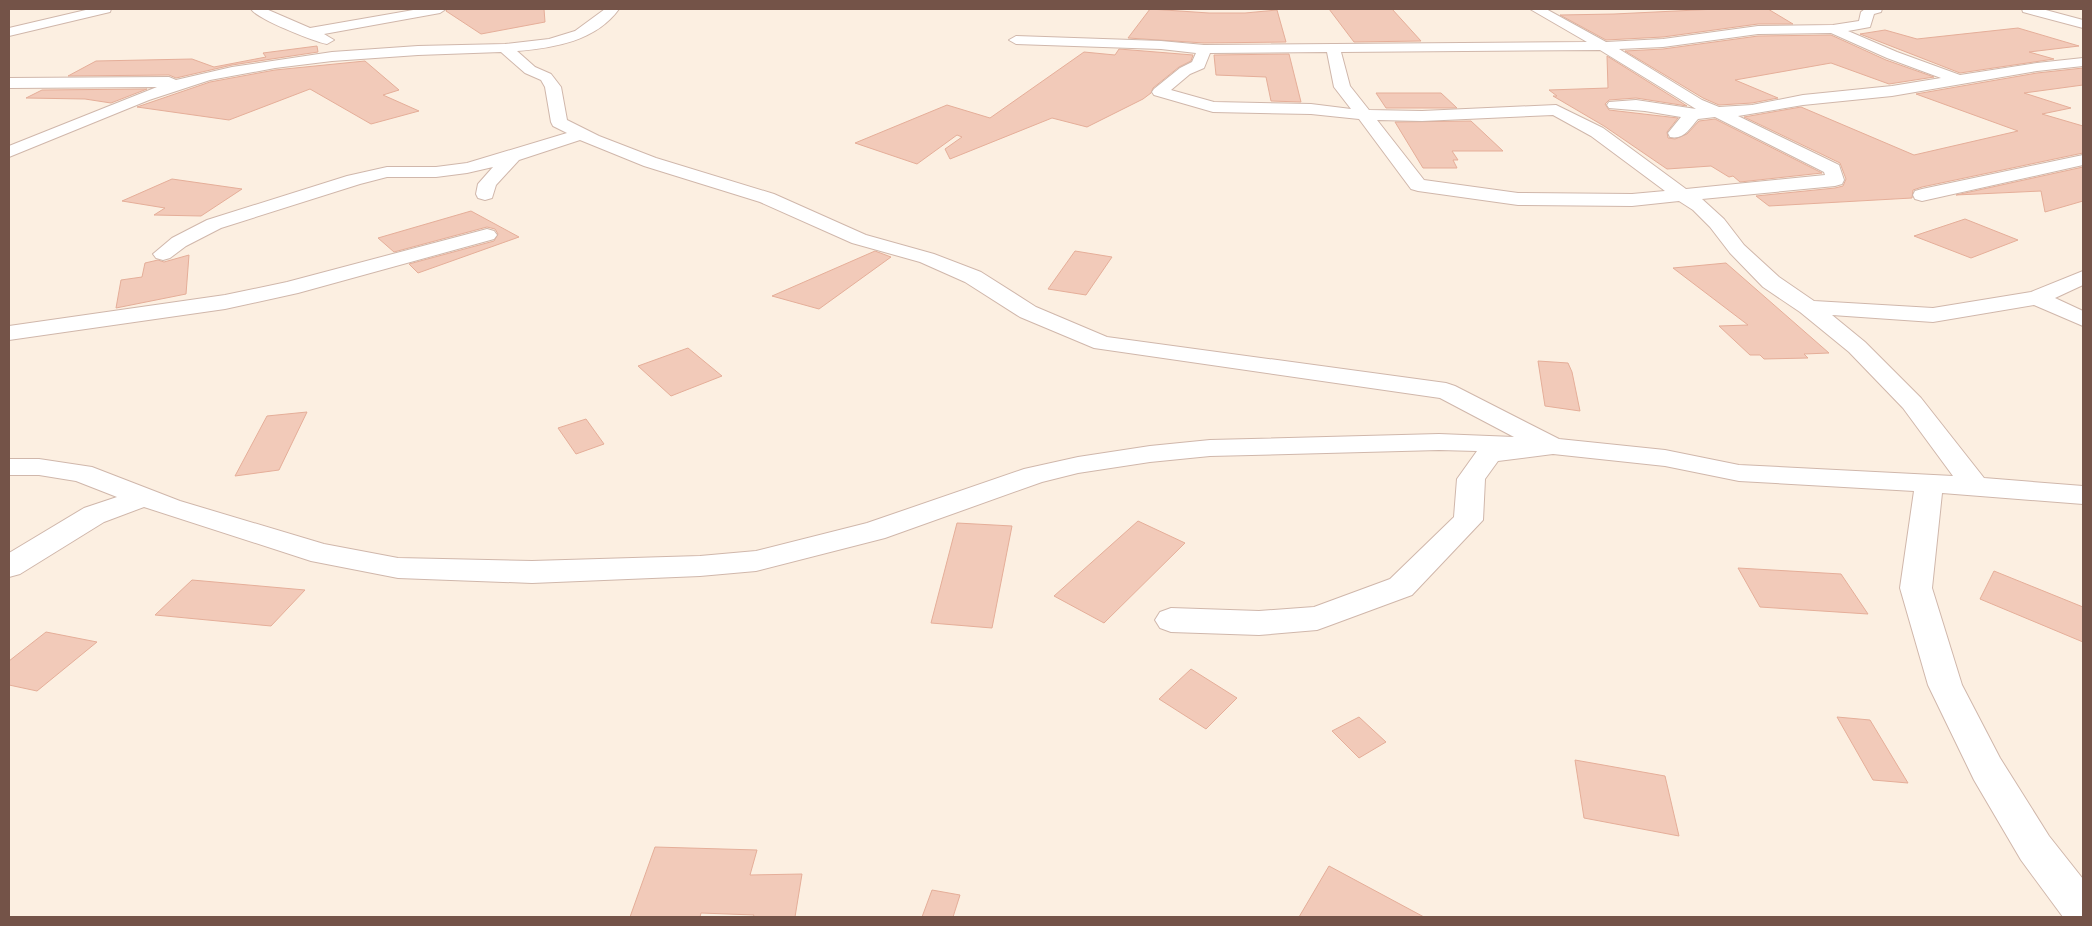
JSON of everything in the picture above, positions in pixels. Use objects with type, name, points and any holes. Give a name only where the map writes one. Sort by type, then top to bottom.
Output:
[{"type":"street","points":[[9,32],[105,9]]},
{"type":"street","points":[[257,9],[267,16],[310,32],[355,54]]},
{"type":"street","points":[[310,32],[440,9]]},
{"type":"street","points":[[9,152],[188,82],[224,72],[355,54],[431,49],[535,46],[575,36],[614,9]]},
{"type":"street","points":[[1333,50],[1342,87],[1418,186],[1518,199],[1632,200],[1835,180],[1833,169],[1721,113],[1696,103],[1574,28],[1536,9]]},
{"type":"street","points":[[1016,40],[1143,44],[1204,49],[1333,50],[1603,46],[1663,43],[1758,30],[1833,29],[1865,24],[1868,12],[1876,9]]},
{"type":"street","points":[[2028,9],[2083,24]]},
{"type":"street","points":[[1833,29],[1892,55],[1959,80]]},
{"type":"street","points":[[505,48],[530,70],[546,77],[553,86],[559,122],[593,140],[650,162],[767,198],[859,240],[927,258],[973,277],[1028,312],[1102,342],[1446,391],[1553,446]]},
{"type":"street","points":[[1204,49],[1199,65],[1185,71],[1160,92],[1212,107],[1311,109],[1364,115],[1422,116],[1556,110],[1597,132],[1682,195],[1700,206],[1717,223],[1737,249],[1771,282],[1808,307],[1857,347],[1912,403],[1975,486]]},
{"type":"street","points":[[1615,105],[1645,105],[1667,111],[1693,114],[1721,113],[1752,110],[1803,100],[1892,91],[2083,62]]},
{"type":"street","points":[[9,83],[188,82]]},
{"type":"street","points":[[1676,132],[1693,114]]},
{"type":"street","points":[[163,254],[179,242],[214,224],[354,180],[387,172],[436,172],[467,168],[513,156],[581,134]]},
{"type":"street","points":[[485,194],[487,184],[513,156]]},
{"type":"street","points":[[1922,195],[2083,160]]},
{"type":"street","points":[[9,333],[234,300],[290,288],[487,235]]},
{"type":"street","points":[[1808,307],[1933,315],[2037,298],[2083,277]]},
{"type":"street","points":[[2037,298],[2083,320]]},
{"type":"street","points":[[9,467],[39,467],[82,473],[144,497],[265,538],[312,551],[398,568],[532,572],[700,566],[756,561],[875,531],[1034,475],[1078,465],[1150,454],[1210,448],[1439,442],[1553,446],[1664,458],[1739,474],[1975,486],[2083,495]]},
{"type":"street","points":[[1171,620],[1259,623],[1317,618],[1401,587],[1468,520],[1471,479],[1489,454],[1553,446]]},
{"type":"street","points":[[1929,485],[1916,588],[1945,685],[1988,769],[2035,848],[2083,911]]},
{"type":"street","points":[[9,567],[94,514],[144,497]]},
{"type":"building","points":[[448,9],[544,9],[545,22],[481,34],[446,11]]},
{"type":"building","points":[[1150,9],[1209,13],[1245,13],[1277,10],[1286,42],[1204,43],[1128,38]]},
{"type":"building","points":[[1329,9],[1392,9],[1421,41],[1354,42]]},
{"type":"building","points":[[1717,9],[1768,9],[1793,24],[1758,24],[1663,37],[1606,40],[1560,15],[1614,14]]},
{"type":"building","points":[[2018,28],[2079,46],[2029,52],[2054,59],[1960,73],[1860,34],[1885,30],[1917,39]]},
{"type":"building","points":[[1831,35],[1886,60],[1934,77],[1889,84],[1831,63],[1735,80],[1778,98],[1752,103],[1719,105],[1703,98],[1625,51],[1663,49],[1758,36]]},
{"type":"building","points":[[317,46],[318,52],[232,65],[176,78],[169,75],[68,76],[96,61],[192,59],[214,67],[266,57],[263,53]]},
{"type":"building","points":[[1119,49],[1193,55],[1191,61],[1179,67],[1153,88],[1151,93],[1143,99],[1087,127],[1052,118],[950,159],[945,149],[962,137],[957,135],[917,164],[855,143],[947,105],[990,118],[1084,52],[1115,55]]},
{"type":"building","points":[[1289,54],[1301,102],[1271,101],[1266,77],[1216,75],[1214,55]]},
{"type":"building","points":[[1607,56],[1687,106],[1636,98],[1609,100],[1605,104],[1609,110],[1678,118],[1667,132],[1668,138],[1675,139],[1687,134],[1699,121],[1715,119],[1822,173],[1740,182],[1733,176],[1729,177],[1711,166],[1667,169],[1604,126],[1553,96],[1557,96],[1549,90],[1608,88]]},
{"type":"building","points":[[365,61],[399,90],[383,95],[419,111],[371,124],[310,89],[229,120],[137,107],[210,82],[275,70]]},
{"type":"building","points":[[2083,68],[2083,85],[2024,93],[2071,108],[2042,114],[2083,126],[2083,153],[1922,187],[1913,190],[1912,198],[1769,206],[1756,196],[1835,188],[1843,186],[1846,179],[1840,163],[1744,117],[1801,107],[1914,155],[2018,131],[1916,94],[2037,73]]},
{"type":"building","points":[[147,89],[111,103],[85,99],[26,98],[42,90]]},
{"type":"building","points":[[1376,93],[1441,93],[1457,108],[1386,108]]},
{"type":"building","points":[[1471,121],[1503,151],[1452,151],[1458,160],[1453,160],[1457,168],[1423,168],[1395,122]]},
{"type":"building","points":[[2083,167],[2083,201],[2045,212],[2041,191],[1956,195]]},
{"type":"building","points":[[172,179],[242,189],[201,216],[154,215],[165,208],[122,201]]},
{"type":"building","points":[[471,211],[519,237],[418,273],[409,264],[494,241],[498,234],[495,229],[487,227],[394,252],[378,238]]},
{"type":"building","points":[[1965,219],[2018,240],[1971,258],[1914,236]]},
{"type":"building","points":[[875,251],[891,257],[819,309],[772,296]]},
{"type":"building","points":[[1075,251],[1112,257],[1086,295],[1048,289]]},
{"type":"building","points":[[189,255],[186,294],[116,308],[121,280],[142,277],[145,263],[158,260],[164,262]]},
{"type":"building","points":[[1726,263],[1829,353],[1804,354],[1808,358],[1764,359],[1760,355],[1750,355],[1719,326],[1748,325],[1673,268]]},
{"type":"building","points":[[688,348],[722,376],[671,396],[638,366]]},
{"type":"building","points":[[1538,361],[1568,363],[1572,372],[1580,411],[1545,406]]},
{"type":"building","points":[[307,412],[279,470],[235,476],[267,416]]},
{"type":"building","points":[[586,419],[604,444],[576,454],[558,428]]},
{"type":"building","points":[[1138,521],[1185,543],[1104,623],[1054,596]]},
{"type":"building","points":[[957,523],[1012,526],[992,628],[931,623]]},
{"type":"building","points":[[1738,568],[1841,574],[1868,614],[1760,607]]},
{"type":"building","points":[[1994,571],[2083,607],[2083,642],[1980,599]]},
{"type":"building","points":[[192,580],[305,590],[271,626],[155,615]]},
{"type":"building","points":[[46,632],[97,642],[37,691],[9,685],[9,661]]},
{"type":"building","points":[[1191,669],[1237,698],[1206,729],[1159,699]]},
{"type":"building","points":[[1359,717],[1386,742],[1359,758],[1332,731]]},
{"type":"building","points":[[1837,717],[1870,720],[1908,783],[1873,780]]},
{"type":"building","points":[[1575,760],[1665,776],[1679,836],[1584,818]]},
{"type":"building","points":[[655,847],[757,850],[750,875],[802,874],[795,917],[753,917],[754,915],[701,913],[700,917],[630,917]]},
{"type":"building","points":[[1329,866],[1424,917],[1299,917]]},
{"type":"building","points":[[932,890],[960,895],[953,917],[922,917]]}]
